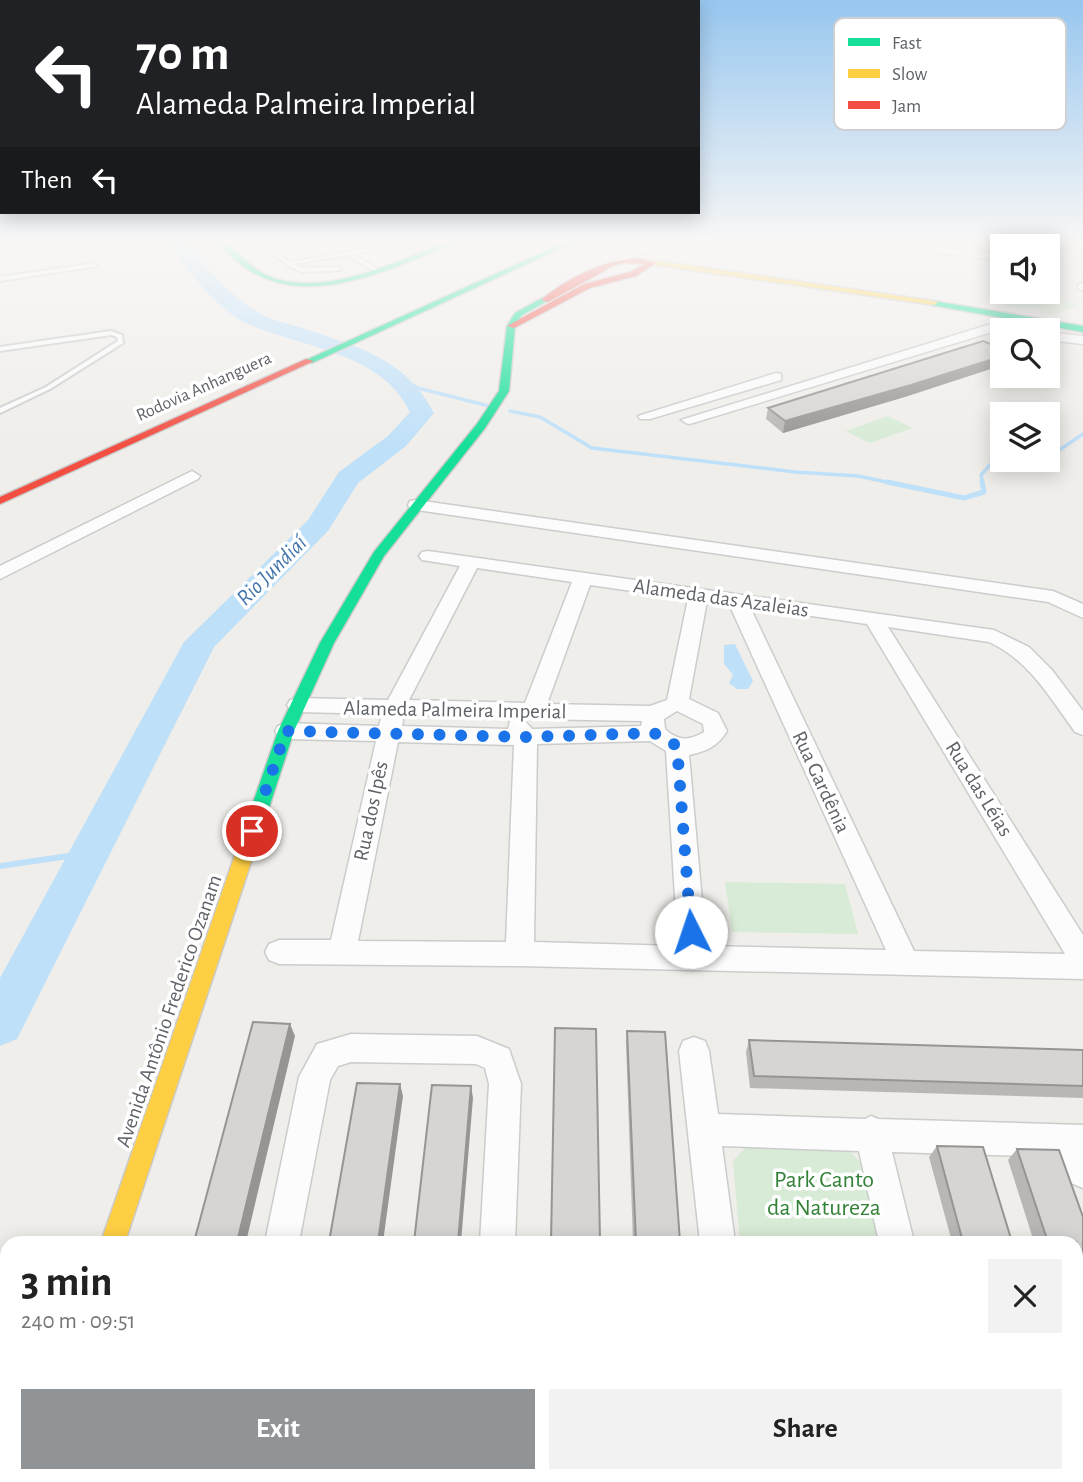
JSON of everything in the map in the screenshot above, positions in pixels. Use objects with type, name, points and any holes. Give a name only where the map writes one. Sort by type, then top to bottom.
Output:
[{"type":"main road","name":"Rodovia Anhanguera","points":[[0,501],[406,308]]},
{"type":"main road","name":"Rodovia Anhanguera","points":[[364,328],[411,308]]},
{"type":"main road","name":"Avenida Antônio Frederico Ozanam","points":[[115,1236],[286,731],[327,643],[378,555],[504,391],[511,326],[541,308]]},
{"type":"main road","points":[[947,308],[990,318]]},
{"type":"main road","points":[[1060,331],[1083,329]]},
{"type":"main road","name":"Rodovia Anhanguera","points":[[0,486],[291,362]]},
{"type":"street","points":[[688,420],[990,328]]},
{"type":"street","points":[[858,353],[927,332],[945,341]]},
{"type":"street","points":[[1060,335],[1083,340]]},
{"type":"street","points":[[645,416],[791,372]]},
{"type":"street","points":[[684,404],[703,416]]},
{"type":"street","points":[[0,573],[192,476]]},
{"type":"street","points":[[416,505],[810,559],[1053,597],[1083,612]]},
{"type":"street","name":"Alameda das Azaleias","points":[[428,556],[994,636],[1014,643],[1029,657],[1083,727]]},
{"type":"street","name":"Rua dos Ipês","points":[[342,953],[391,721],[471,562]]},
{"type":"street","points":[[520,954],[526,737],[540,723],[533,712],[583,578]]},
{"type":"street","points":[[693,959],[677,746],[654,723],[677,704],[699,594]]},
{"type":"street","name":"Rua Gardênia","points":[[737,600],[906,964]]},
{"type":"street","name":"Rua das Léias","points":[[874,620],[1083,959]]},
{"type":"street","points":[[677,704],[705,711],[715,724],[715,731],[706,742],[677,746]]},
{"type":"street","name":"Alameda Palmeira Imperial","points":[[298,705],[391,721],[526,737],[654,723]]},
{"type":"street","name":"Alameda Palmeira Imperial","points":[[286,731],[533,712],[654,723]]},
{"type":"street","points":[[279,952],[520,954],[1083,967]]},
{"type":"street","points":[[283,1236],[315,1076],[328,1054],[351,1048],[477,1050],[498,1059],[505,1084],[498,1236]]},
{"type":"street","points":[[694,1051],[716,1236]]},
{"type":"street","points":[[705,1130],[870,1132],[1077,1140],[1083,1171]]},
{"type":"street","points":[[870,1132],[895,1236]]},
{"type":"lane","points":[[0,349],[111,333],[120,336],[121,342],[48,388],[0,411]]},
{"type":"green space","points":[[1036,308],[1073,308],[1052,315]]},
{"type":"green space","points":[[888,416],[912,428],[870,443],[846,431]]},
{"type":"green space","points":[[725,882],[845,884],[858,934],[732,932]]},
{"type":"green space","name":"Park Canto da Natureza","points":[[749,1144],[844,1148],[855,1156],[869,1177],[883,1236],[739,1236],[733,1161]]},
{"type":"water","points":[[735,644],[753,681],[748,689],[737,689],[729,683],[733,675],[724,664],[724,645]]},
{"type":"building","points":[[983,341],[990,344],[990,360],[911,385],[785,421],[768,408]]},
{"type":"building","points":[[253,1022],[290,1024],[238,1236],[196,1236]]},
{"type":"building","points":[[555,1028],[596,1029],[600,1236],[551,1236]]},
{"type":"building","points":[[627,1031],[665,1032],[680,1236],[636,1236]]},
{"type":"building","points":[[749,1040],[1083,1050],[1083,1086],[754,1076]]},
{"type":"building","points":[[357,1083],[400,1084],[379,1236],[330,1236]]},
{"type":"building","points":[[432,1085],[471,1086],[458,1236],[415,1236]]},
{"type":"building","points":[[937,1146],[983,1147],[1010,1236],[961,1236]]},
{"type":"building","points":[[1017,1149],[1059,1150],[1083,1217],[1083,1236],[1046,1236]]},
{"type":"waterway","name":"Rio Jundiaí","points":[[0,1024],[200,642],[318,525],[348,478],[397,441],[422,413],[405,385],[383,368],[328,344],[254,319],[239,308]]},
{"type":"waterway","points":[[399,378],[418,388],[489,406]]},
{"type":"waterway","points":[[510,411],[540,417],[592,448],[795,472],[858,476],[896,484]]},
{"type":"waterway","points":[[1060,450],[1083,434]]},
{"type":"waterway","points":[[983,484],[981,475],[990,465]]},
{"type":"waterway","points":[[887,482],[964,498],[984,492],[982,482]]},
{"type":"waterway","points":[[0,866],[89,853]]},
{"type":"traffic: fast","points":[[309,361],[425,308]]},
{"type":"traffic: fast","points":[[256,820],[286,731],[327,643],[378,555],[481,426],[504,391],[511,326],[519,313],[529,308]]},
{"type":"traffic: fast","points":[[964,308],[1083,329]]},
{"type":"traffic: slow","points":[[115,1236],[256,820]]},
{"type":"traffic: jam","points":[[511,326],[545,308]]},
{"type":"traffic: jam","points":[[0,501],[309,361]]},
{"type":"route","points":[[252,831],[286,731],[526,737],[654,733],[667,743],[677,746],[691,932]]}]
